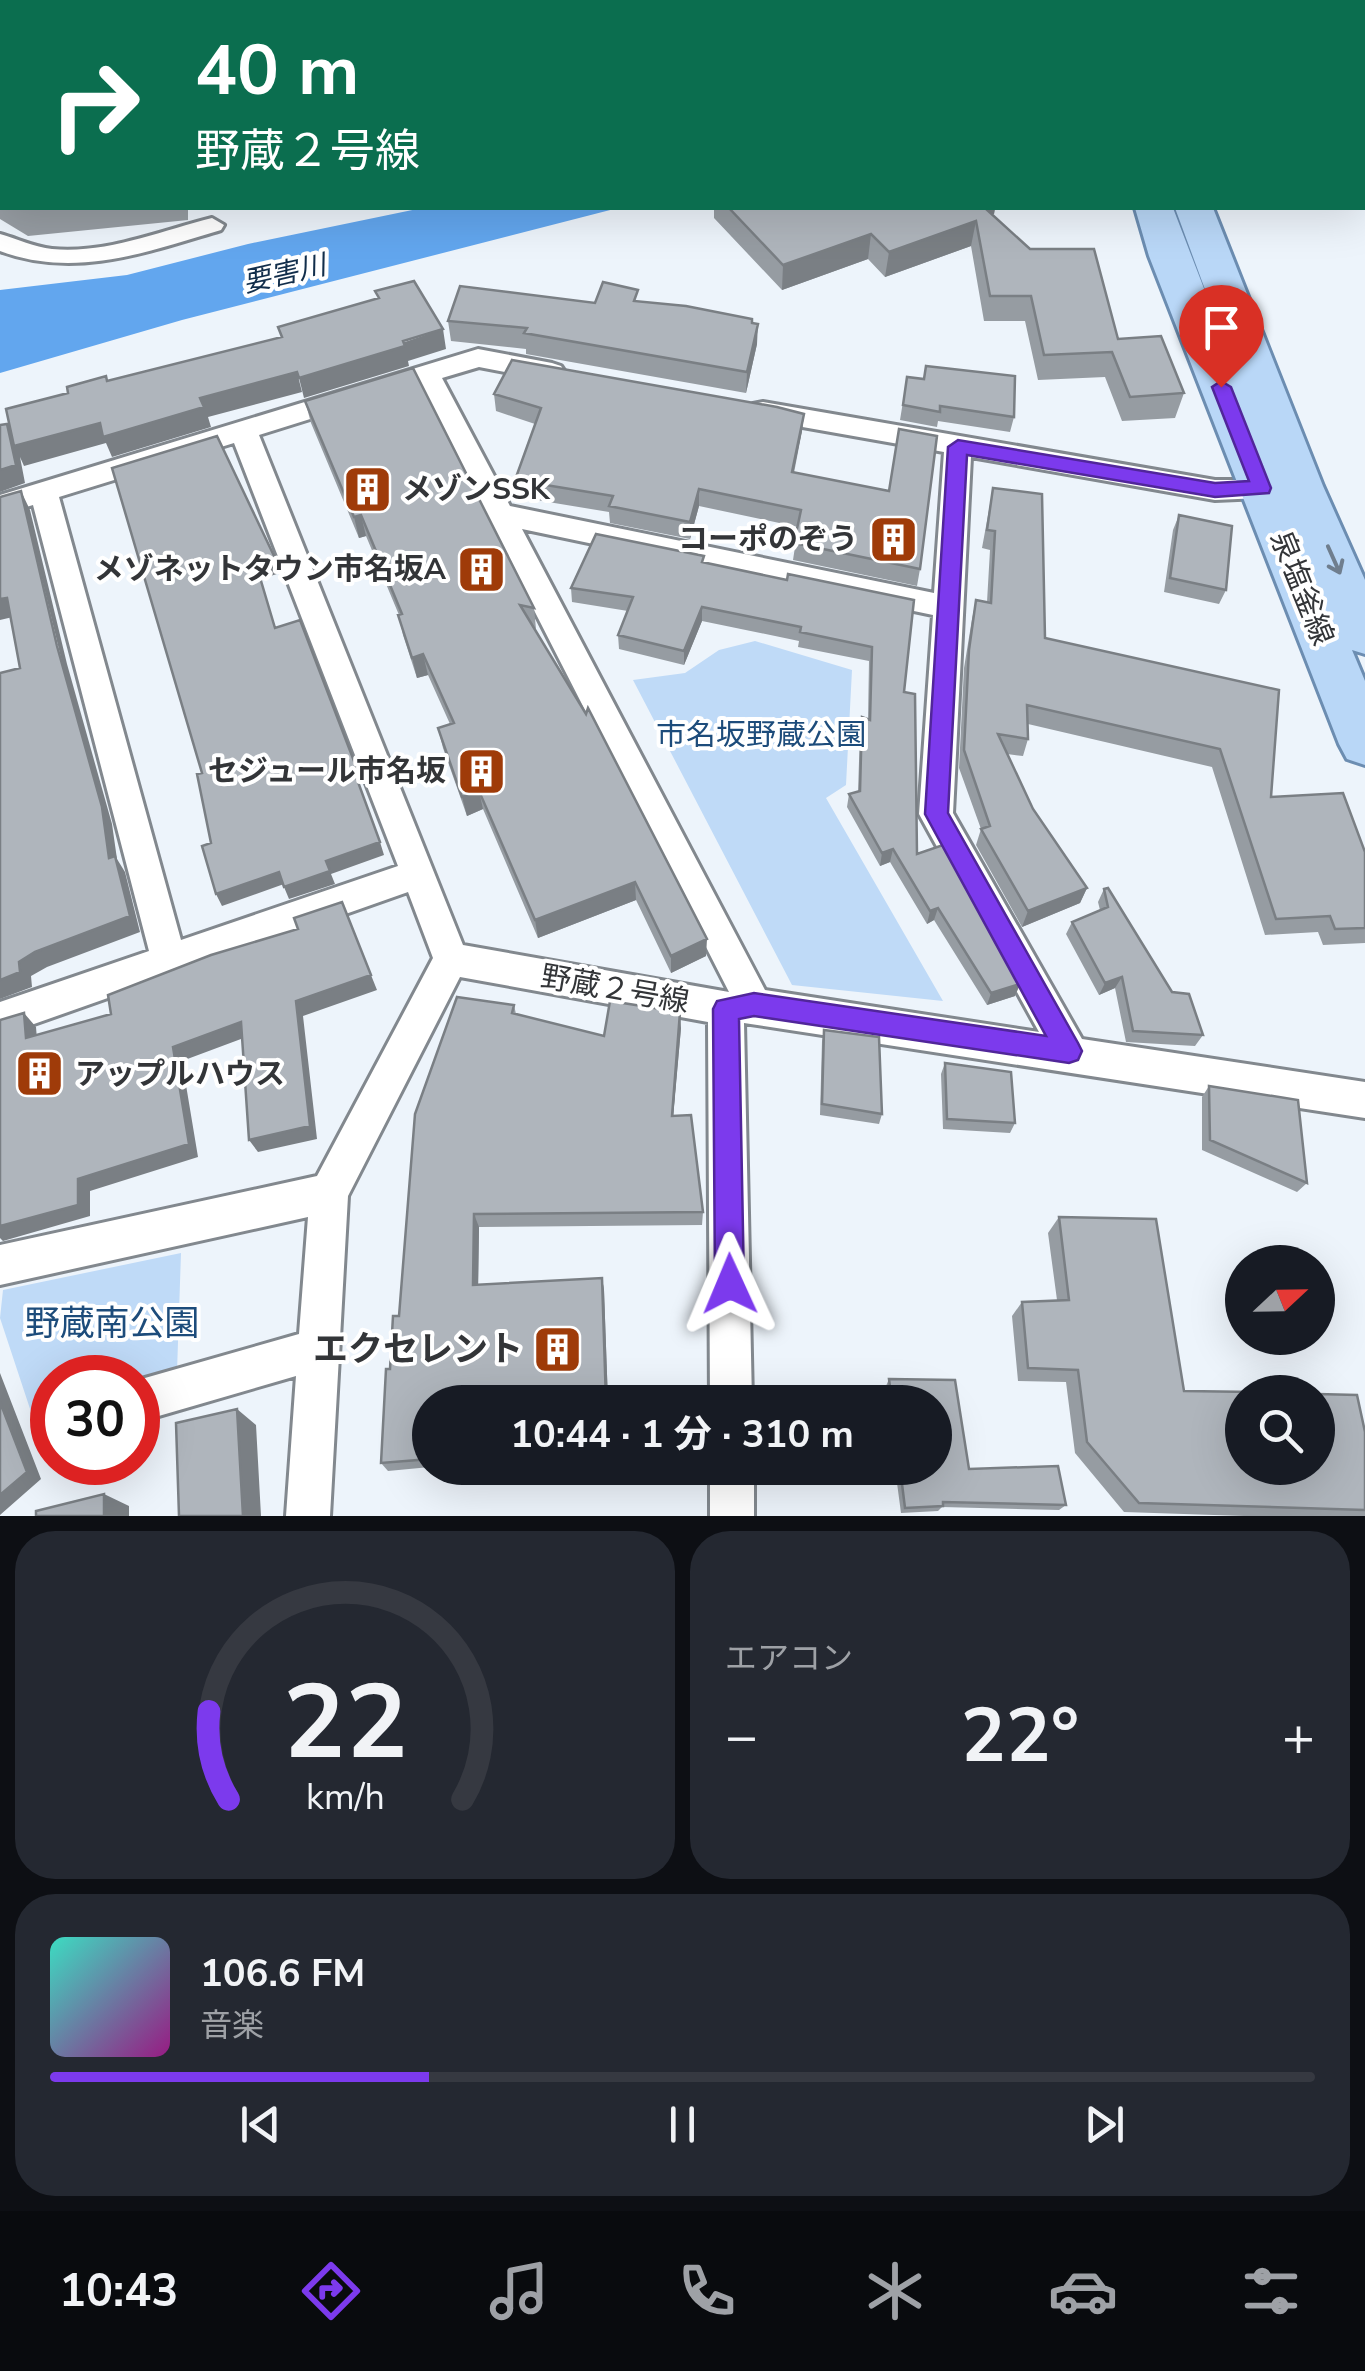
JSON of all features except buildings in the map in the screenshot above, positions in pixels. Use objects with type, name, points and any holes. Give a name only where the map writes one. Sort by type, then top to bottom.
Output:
[{"type":"main road","name":"泉塩釜線","points":[[1155,210],[1169,256],[1281,487],[1365,744]]},
{"type":"main road","points":[[1195,210],[1281,487],[1365,635]]},
{"type":"street","points":[[0,242],[46,257],[88,258],[212,225]]},
{"type":"street","points":[[0,504],[478,358],[574,376]]},
{"type":"street","points":[[427,374],[500,514],[740,1007],[731,1385]]},
{"type":"street","points":[[728,404],[1215,490],[1281,487]]},
{"type":"street","points":[[243,430],[452,959],[329,1193],[308,1516]]},
{"type":"street","points":[[958,447],[936,814],[1069,1051]]},
{"type":"street","points":[[44,491],[169,961]]},
{"type":"street","points":[[500,514],[948,607]]},
{"type":"street","points":[[0,1019],[418,874]]},
{"type":"street","name":"野蔵２号線","points":[[452,959],[740,1007],[1069,1051],[1365,1100]]},
{"type":"street","points":[[0,1265],[329,1193]]},
{"type":"street","points":[[160,1395],[319,1350]]},
{"type":"street","points":[[732,1485],[732,1516]]},
{"type":"green space","name":"市名坂野蔵公園","points":[[755,641],[852,670],[846,785],[826,798],[943,1001],[792,985],[633,680],[685,673],[719,650]]},
{"type":"green space","name":"野蔵南公園","points":[[181,1253],[177,1372],[160,1378],[160,1355],[30,1355],[30,1409],[0,1318],[3,1290]]},
{"type":"water","name":"要害川","points":[[412,210],[610,210],[182,320],[0,373],[0,290],[127,275],[248,244]]},
{"type":"place","name":"メゾンSSK","points":[[367,489]]},
{"type":"place","name":"コーポのぞう","points":[[893,539]]},
{"type":"place","name":"メゾネットタウン市名坂A","points":[[481,569]]},
{"type":"place","name":"セジュール市名坂","points":[[481,771]]},
{"type":"place","name":"アップルハウス","points":[[40,1074]]},
{"type":"place","name":"エクセレント","points":[[558,1349]]},
{"type":"route","points":[[730,1284],[726,1009],[754,1004],[1069,1051],[936,814],[958,447],[1215,490],[1262,488],[1221,387]]}]
